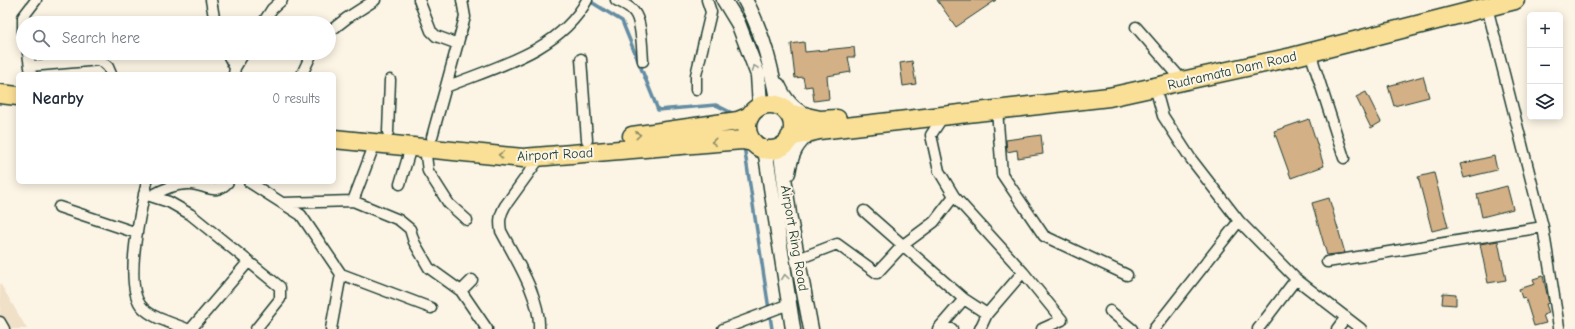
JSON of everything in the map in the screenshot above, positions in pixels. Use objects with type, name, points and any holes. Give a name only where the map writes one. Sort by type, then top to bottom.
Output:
[{"type":"highway","name":"Rudramata Dam Road","points":[[816,126],[944,116],[1109,97],[1310,52],[1515,0]]},
{"type":"highway","points":[[0,94],[16,96]]},
{"type":"highway","points":[[783,109],[793,125],[773,143],[748,129],[755,111],[772,104],[783,109],[816,126]]},
{"type":"highway","points":[[0,106],[16,108]]},
{"type":"highway","name":"Airport Road","points":[[336,139],[381,138],[423,144],[523,145],[651,134],[738,121],[755,111]]},
{"type":"highway","name":"Airport Road","points":[[336,127],[381,138],[523,158],[742,140],[773,143],[816,126]]},
{"type":"main road","points":[[724,0],[738,23],[758,75],[755,111]]},
{"type":"main road","points":[[745,0],[753,14],[778,87],[788,101],[816,126],[792,151],[786,193]]},
{"type":"main road","points":[[773,70],[783,109]]},
{"type":"main road","name":"Airport Ring Road","points":[[773,143],[781,154],[786,193],[811,329]]},
{"type":"main road","name":"Airport Ring Road","points":[[773,143],[789,304],[793,329]]},
{"type":"street","points":[[24,16],[36,0]]},
{"type":"street","points":[[212,0],[214,16]]},
{"type":"street","points":[[265,16],[269,4],[282,0]]},
{"type":"street","points":[[336,27],[375,0]]},
{"type":"street","points":[[419,0],[431,30],[436,36],[458,44]]},
{"type":"street","points":[[400,184],[423,144],[446,87],[465,17],[462,0]]},
{"type":"street","points":[[616,0],[631,9],[638,19],[643,61]]},
{"type":"street","points":[[696,90],[696,75],[711,12],[707,0]]},
{"type":"street","points":[[446,87],[514,59],[553,40],[571,23],[586,2]]},
{"type":"street","points":[[1487,7],[1543,227],[1560,327]]},
{"type":"street","points":[[1136,27],[1183,81]]},
{"type":"street","points":[[1310,52],[1344,158]]},
{"type":"street","points":[[581,59],[587,140]]},
{"type":"street","points":[[29,60],[31,70],[100,60],[108,67],[110,72]]},
{"type":"street","points":[[230,60],[234,71]]},
{"type":"street","points":[[234,71],[240,60]]},
{"type":"street","points":[[303,72],[309,60]]},
{"type":"street","points":[[354,200],[381,138],[390,80]]},
{"type":"street","points":[[1155,87],[1163,116],[1191,159],[1239,221],[1296,278],[1361,329]]},
{"type":"street","points":[[997,110],[1002,174],[1044,236],[1127,275]]},
{"type":"street","points":[[944,116],[931,135],[939,171],[954,196],[1023,272],[1062,320],[1042,329]]},
{"type":"street","points":[[423,144],[428,171],[449,204],[467,220]]},
{"type":"street","points":[[540,329],[537,311],[528,286],[501,231],[500,215],[504,206],[541,156]]},
{"type":"street","points":[[147,184],[148,195],[137,233],[133,284],[136,296],[142,307],[150,314],[187,329]]},
{"type":"street","points":[[148,195],[175,185],[190,184],[215,190],[225,184]]},
{"type":"street","points":[[252,184],[302,215],[341,274],[431,308]]},
{"type":"street","points":[[148,195],[169,202],[190,214],[276,284],[281,291],[278,303],[256,329]]},
{"type":"street","points":[[798,259],[837,244],[877,273],[903,245],[934,222],[954,196]]},
{"type":"street","points":[[284,203],[354,200],[399,220],[410,229],[414,242],[429,268],[461,291],[487,329]]},
{"type":"street","points":[[59,207],[137,233]]},
{"type":"street","points":[[864,211],[964,299],[987,314]]},
{"type":"street","points":[[1154,329],[1239,221]]},
{"type":"street","points":[[1327,262],[1543,227]]},
{"type":"street","points":[[191,329],[249,261]]},
{"type":"street","points":[[980,329],[987,314],[1023,272]]},
{"type":"street","points":[[331,329],[341,274]]},
{"type":"street","points":[[1258,329],[1296,278]]},
{"type":"street","points":[[461,291],[472,280]]},
{"type":"street","points":[[939,328],[964,299]]},
{"type":"street","points":[[723,329],[789,304]]},
{"type":"street","points":[[1110,311],[1132,329]]},
{"type":"street","points":[[1337,329],[1346,317]]},
{"type":"street","points":[[0,322],[4,329]]},
{"type":"street","points":[[939,328],[952,329]]},
{"type":"shaded area","points":[[0,283],[27,329],[0,329]]},
{"type":"building","points":[[937,0],[996,0],[956,27]]},
{"type":"building","points":[[804,42],[805,52],[854,47],[855,57],[848,57],[851,72],[827,76],[829,99],[814,101],[812,86],[805,87],[803,77],[795,78],[791,44]]},
{"type":"building","points":[[912,61],[916,84],[903,86],[900,63]]},
{"type":"building","points":[[1423,76],[1429,97],[1394,106],[1388,86]]},
{"type":"building","points":[[1366,92],[1381,122],[1371,128],[1356,97]]},
{"type":"building","points":[[1309,119],[1324,166],[1291,178],[1274,131]]},
{"type":"building","points":[[1041,135],[1043,154],[1018,158],[1017,150],[1007,152],[1006,140]]},
{"type":"building","points":[[1494,156],[1497,170],[1464,178],[1460,164]]},
{"type":"building","points":[[1434,173],[1448,227],[1432,231],[1418,177]]},
{"type":"building","points":[[1507,186],[1513,209],[1482,217],[1477,194]]},
{"type":"building","points":[[1329,198],[1345,253],[1327,255],[1312,203]]},
{"type":"building","points":[[1498,241],[1506,280],[1488,283],[1480,244]]},
{"type":"building","points":[[1543,276],[1549,303],[1546,304],[1549,313],[1543,315],[1546,323],[1534,326],[1525,297],[1522,298],[1519,289],[1535,284],[1533,279]]},
{"type":"building","points":[[1443,293],[1456,294],[1456,305],[1442,304]]},
{"type":"waterway","points":[[588,0],[622,21],[658,110],[716,105],[734,114]]},
{"type":"waterway","points":[[744,146],[772,329]]}]
